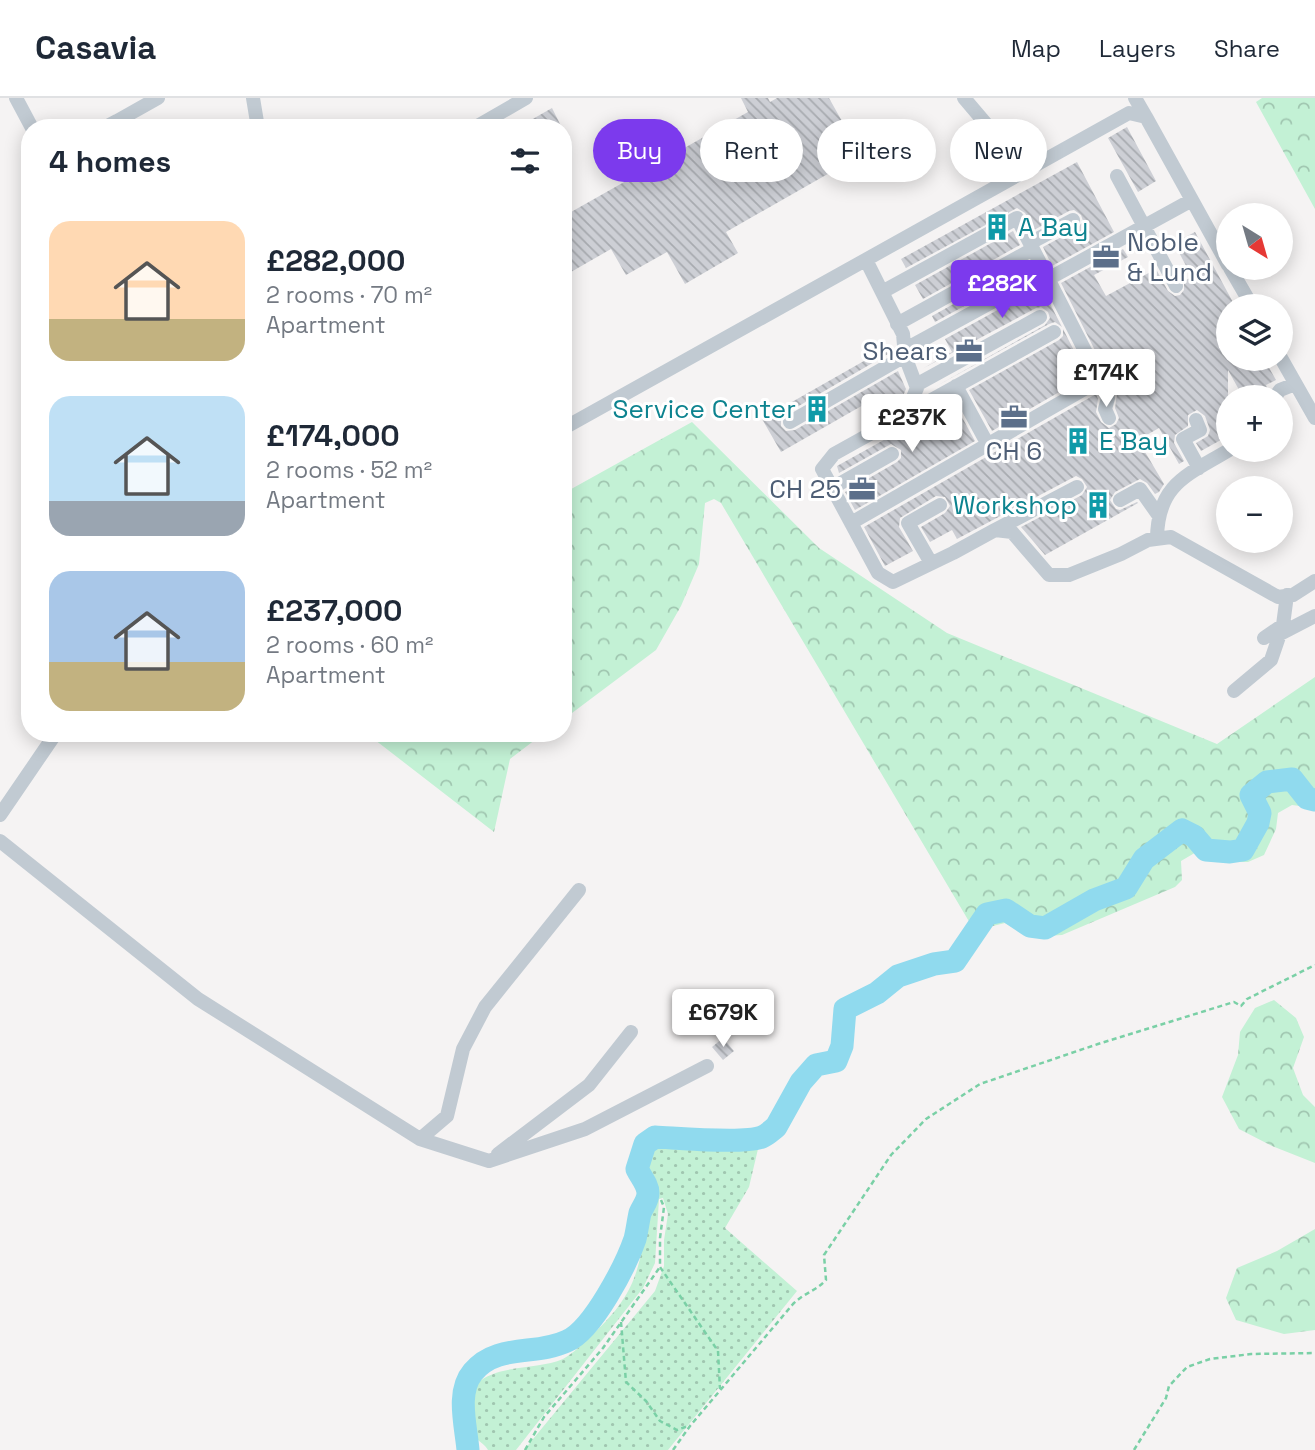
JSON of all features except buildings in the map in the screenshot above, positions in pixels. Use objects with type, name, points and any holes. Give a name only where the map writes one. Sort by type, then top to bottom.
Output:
[{"type":"street","points":[[16,98],[27,119]]},
{"type":"street","points":[[124,119],[158,98]]},
{"type":"street","points":[[253,98],[256,119]]},
{"type":"street","points":[[490,119],[526,98]]},
{"type":"street","points":[[964,98],[982,119]]},
{"type":"street","points":[[1135,98],[1216,243]]},
{"type":"street","points":[[1047,159],[1129,113],[1146,117]]},
{"type":"street","points":[[1117,176],[1176,286]]},
{"type":"street","points":[[572,424],[1006,182]]},
{"type":"street","points":[[790,422],[905,353],[1192,200]]},
{"type":"street","points":[[882,292],[1017,218],[1100,380],[1108,398],[1105,409],[1110,418]]},
{"type":"street","points":[[897,324],[1032,246],[1073,219]]},
{"type":"street","points":[[866,260],[903,334],[905,353],[917,388],[906,414]]},
{"type":"street","points":[[916,385],[1040,317]]},
{"type":"street","points":[[1054,332],[834,454],[822,468],[878,573],[893,582],[1077,488]]},
{"type":"street","points":[[1288,371],[1315,418]]},
{"type":"street","points":[[851,523],[1100,380]]},
{"type":"street","points":[[1291,385],[1295,383]]},
{"type":"street","points":[[956,386],[987,443]]},
{"type":"street","points":[[1196,420],[1200,430],[1183,439],[1199,468]]},
{"type":"street","points":[[832,488],[892,454]]},
{"type":"street","points":[[1157,538],[1163,501],[1179,481],[1216,458]]},
{"type":"street","points":[[1120,500],[1140,489],[1159,516]]},
{"type":"street","points":[[930,563],[908,523],[940,505]]},
{"type":"street","points":[[995,530],[1012,532],[1049,575],[1069,575],[1148,540],[1171,537],[1278,597],[1293,595],[1315,581]]},
{"type":"street","points":[[1234,691],[1271,660],[1282,629],[1287,596]]},
{"type":"street","points":[[1264,638],[1315,616]]},
{"type":"street","points":[[0,815],[50,742]]},
{"type":"street","points":[[0,841],[198,999],[419,1139],[489,1161],[586,1129],[706,1066]]},
{"type":"street","points":[[419,1139],[447,1116],[463,1049],[485,1007],[579,890]]},
{"type":"street","points":[[489,1161],[589,1085],[631,1032]]},
{"type":"path","points":[[673,1450],[802,1294],[817,1290],[826,1280],[824,1255],[891,1155],[926,1119],[980,1084],[1234,1002],[1241,1006],[1247,999],[1315,965]]},
{"type":"path","points":[[661,1200],[664,1207],[660,1267],[718,1352],[720,1390]]},
{"type":"path","points":[[525,1450],[544,1417],[621,1322],[660,1267]]},
{"type":"path","points":[[621,1322],[626,1382],[646,1401],[660,1421],[677,1430],[691,1426]]},
{"type":"path","points":[[1134,1450],[1166,1398],[1169,1386],[1187,1367],[1210,1359],[1251,1354],[1315,1353]]},
{"type":"green space","points":[[1262,98],[1315,98],[1315,209],[1256,102]]},
{"type":"green space","points":[[692,422],[819,548],[947,633],[1217,744],[1315,677],[1315,808],[1292,805],[1278,813],[1276,829],[1264,855],[1248,862],[1215,862],[1198,851],[1181,861],[1182,880],[1175,887],[1062,935],[1029,937],[1005,923],[989,927],[980,940],[721,503],[714,499],[705,503],[699,564],[681,606],[656,650],[572,713],[572,489]]},
{"type":"green space","points":[[378,742],[532,742],[510,759],[494,832]]},
{"type":"green space","points":[[1274,1000],[1296,1018],[1304,1037],[1293,1068],[1303,1095],[1315,1107],[1315,1163],[1239,1129],[1222,1097],[1238,1055],[1240,1032],[1255,1008]]},
{"type":"green space","points":[[670,1145],[758,1149],[749,1187],[725,1228],[797,1291],[668,1450],[524,1450],[655,1291],[664,1266],[668,1214],[663,1198],[659,1199],[655,1263],[643,1288],[516,1450],[488,1450],[468,1432],[464,1424],[465,1407],[475,1386],[496,1373],[563,1359],[592,1335],[617,1308],[632,1282],[641,1253],[649,1188],[646,1159],[652,1150]]},
{"type":"green space","points":[[1315,1229],[1315,1330],[1284,1334],[1236,1320],[1226,1298],[1237,1268],[1277,1251]]},
{"type":"waterway","points":[[468,1450],[463,1399],[473,1372],[493,1357],[505,1353],[543,1348],[567,1341],[587,1324],[607,1296],[631,1250],[640,1213],[647,1199],[647,1187],[637,1169],[645,1144],[655,1137],[741,1140],[766,1135],[776,1127],[801,1082],[816,1065],[836,1061],[842,1046],[845,1009],[877,993],[898,976],[934,964],[955,961],[987,914],[1006,910],[1030,926],[1045,928],[1094,900],[1126,888],[1144,859],[1182,830],[1194,836],[1206,850],[1243,850],[1258,823],[1260,813],[1251,795],[1267,782],[1292,779],[1307,798],[1315,800]]},
{"type":"place","name":"A Bay","points":[[997,227]]},
{"type":"place","name":"Noble & Lund","points":[[1106,257]]},
{"type":"place","name":"Shears","points":[[969,351]]},
{"type":"place","name":"Service Center","points":[[817,409]]},
{"type":"place","name":"CH 6","points":[[1014,417]]},
{"type":"place","name":"E Bay","points":[[1078,441]]},
{"type":"place","name":"CH 25","points":[[862,489]]},
{"type":"place","name":"Workshop","points":[[1098,505]]}]
